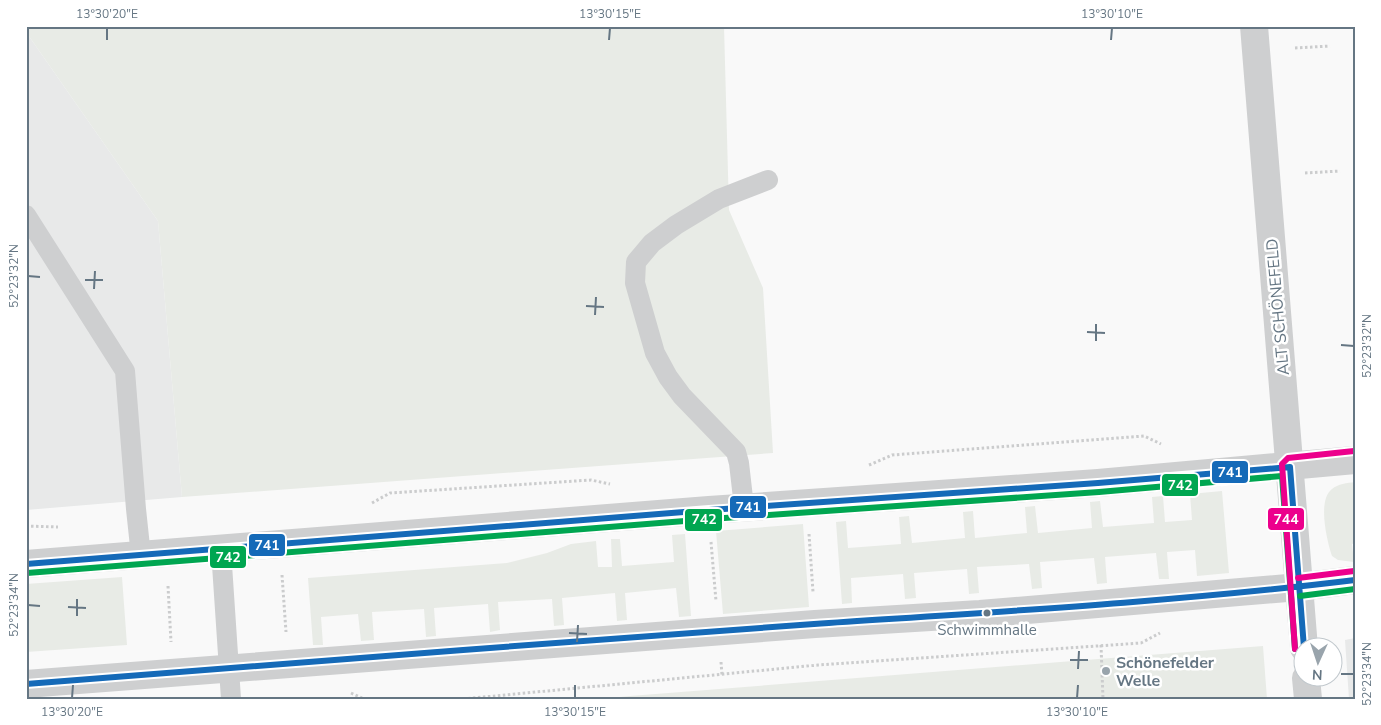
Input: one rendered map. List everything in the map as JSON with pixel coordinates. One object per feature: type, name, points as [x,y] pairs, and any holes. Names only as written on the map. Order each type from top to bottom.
[{"type":"street","name":"ALT SCHÖNEFELD","points":[[1254,26],[1303,638]]},
{"type":"street","points":[[26,564],[744,507],[1098,483],[1355,460]]},
{"type":"street","points":[[26,684],[815,624],[980,614],[1299,587],[1355,580]]},
{"type":"lane","points":[[744,507],[736,452],[672,384],[656,353],[635,283],[636,262],[652,244],[676,225],[719,199],[768,180]]},
{"type":"lane","points":[[26,215],[125,371],[136,509],[154,555]]},
{"type":"lane","points":[[221,550],[231,699]]},
{"type":"path","points":[[1295,48],[1330,46]]},
{"type":"path","points":[[1305,173],[1340,171]]},
{"type":"path","points":[[892,455],[1144,436]]},
{"type":"path","points":[[390,493],[591,480]]},
{"type":"path","points":[[807,503],[818,665]]},
{"type":"path","points":[[709,510],[722,674]]},
{"type":"path","points":[[280,545],[288,664]]},
{"type":"path","points":[[154,555],[173,672]]},
{"type":"path","points":[[463,699],[818,665],[1141,643]]},
{"type":"path","points":[[1101,645],[1103,699]]},
{"type":"shaded area","points":[[26,26],[724,26],[729,210],[763,288],[773,453],[182,497],[158,221],[26,32]]},
{"type":"shaded area","points":[[26,32],[158,221],[182,497],[26,510]]},
{"type":"shaded area","points":[[1355,482],[1355,543],[1352,544],[1354,562],[1338,560],[1332,556],[1324,521],[1324,511],[1327,494],[1334,487]]},
{"type":"shaded area","points":[[1222,491],[1229,573],[1197,576],[1195,550],[1167,552],[1169,579],[1159,579],[1156,553],[1105,557],[1107,583],[1097,584],[1094,558],[1040,562],[1042,588],[1032,589],[1029,564],[977,567],[979,593],[969,594],[967,569],[914,573],[916,598],[905,599],[903,574],[851,578],[852,603],[842,604],[836,522],[846,521],[848,548],[901,544],[899,517],[909,516],[912,543],[965,538],[963,512],[973,511],[975,538],[1027,533],[1025,507],[1035,506],[1038,533],[1092,528],[1090,502],[1100,501],[1103,527],[1154,523],[1152,497],[1163,496],[1165,522],[1192,520],[1190,494]]},
{"type":"shaded area","points":[[803,524],[809,607],[723,614],[716,531]]},
{"type":"shaded area","points":[[685,534],[691,616],[679,617],[676,588],[625,593],[627,620],[617,621],[615,593],[562,598],[564,625],[554,626],[552,599],[498,602],[500,630],[490,632],[488,604],[434,608],[436,636],[426,637],[424,609],[372,612],[374,640],[361,641],[358,614],[321,617],[323,645],[313,645],[308,578],[507,563],[547,553],[571,544],[596,541],[598,567],[612,567],[611,539],[620,539],[622,566],[674,562],[672,535]]},
{"type":"shaded area","points":[[122,577],[127,645],[26,652],[26,584]]},
{"type":"shaded area","points":[[1355,638],[1355,699],[1349,699],[1345,640]]},
{"type":"shaded area","name":"Schönefelder Welle","points":[[1263,646],[1267,699],[599,699],[630,696]]},
{"type":"transit line","name":"744","points":[[1294,638],[1282,464],[1288,458],[1354,451]]},
{"type":"transit line","name":"741","points":[[26,564],[709,510],[1098,483],[1290,467],[1303,638]]},
{"type":"transit line","name":"742","points":[[27,573],[710,519],[1099,492],[1282,476],[1294,638]]},
{"type":"transit line","name":"744","points":[[1298,578],[1354,571]]},
{"type":"transit line","name":"741","points":[[26,684],[617,638],[1084,606],[1355,580]]},
{"type":"transit line","name":"742","points":[[1300,596],[1355,589]]},
{"type":"place","name":"Schwimmhalle","points":[[987,613]]},
{"type":"place","name":"Schönefelder Welle","points":[[1106,671]]}]
